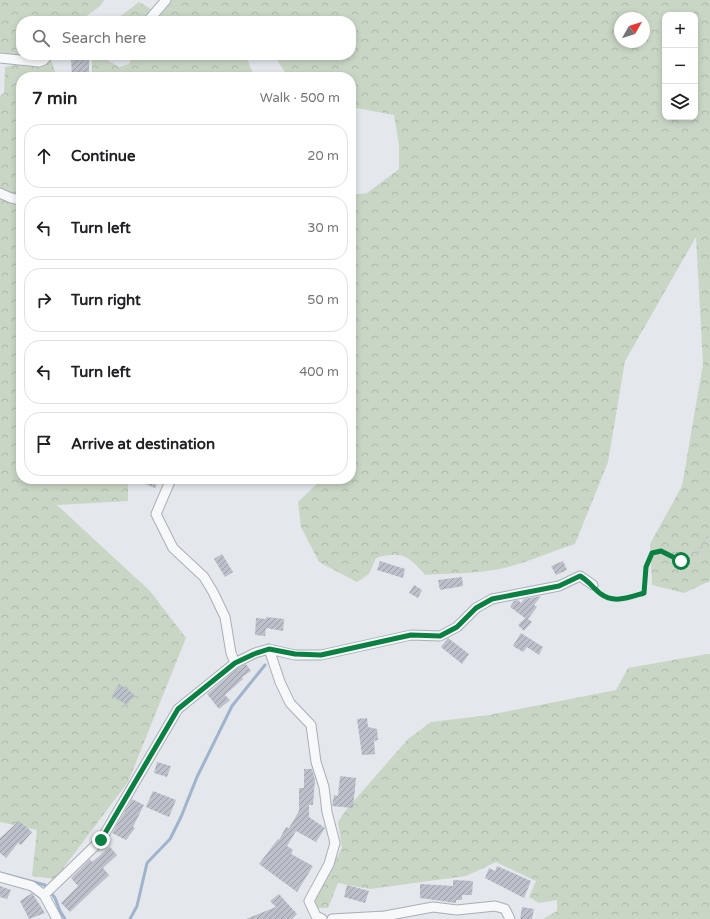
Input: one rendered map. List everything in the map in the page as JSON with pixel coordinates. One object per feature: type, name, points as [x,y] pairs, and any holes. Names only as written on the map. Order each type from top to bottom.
[{"type":"street","points":[[152,16],[166,0]]},
{"type":"street","points":[[0,58],[16,60]]},
{"type":"street","points":[[20,60],[39,62],[44,60]]},
{"type":"street","points":[[0,193],[16,199]]},
{"type":"street","points":[[169,484],[156,514],[173,548],[204,576],[213,592],[225,618],[231,653],[235,663]]},
{"type":"street","points":[[48,892],[101,840],[178,709],[235,663],[269,649],[295,654],[321,655],[411,635],[440,636],[457,627],[476,608],[492,599],[559,586],[580,576],[593,585]]},
{"type":"street","points":[[269,649],[280,682],[290,703],[311,725],[316,762],[324,787],[327,812],[335,843],[329,864],[309,901],[316,916],[322,919]]},
{"type":"street","points":[[0,876],[48,892]]},
{"type":"street","points":[[48,892],[57,919]]},
{"type":"street","points":[[332,919],[385,916],[433,907],[457,910],[495,906],[505,909],[510,919]]},
{"type":"path","points":[[593,585],[602,595],[613,600],[644,593],[646,567],[652,553],[661,551],[681,561],[698,552],[710,533]]},
{"type":"green space","points":[[0,0],[104,0],[99,7],[86,16],[16,16],[16,60],[20,60],[15,61],[0,59]]},
{"type":"green space","points":[[168,0],[710,0],[710,581],[684,593],[652,585],[650,544],[682,486],[703,364],[696,237],[625,361],[608,462],[575,544],[508,567],[472,573],[425,575],[414,563],[404,556],[385,556],[376,558],[369,574],[357,582],[319,562],[301,527],[298,502],[317,484],[356,484],[356,194],[367,193],[399,169],[399,145],[394,115],[356,108],[356,72],[285,72],[277,60],[356,60],[356,16],[121,16],[139,2],[151,9],[165,4]]},
{"type":"green space","points":[[40,60],[51,60],[55,71],[16,72],[16,484],[128,484],[128,501],[57,505],[150,591],[186,638],[128,782],[55,879],[32,876],[37,830],[0,822],[0,96],[4,93],[5,67]]},
{"type":"green space","points":[[92,60],[108,60],[119,67],[129,64],[131,60],[248,60],[252,72],[92,72]]},
{"type":"green space","points":[[710,654],[710,919],[543,919],[557,911],[557,900],[539,903],[529,897],[536,881],[496,862],[466,876],[370,889],[338,883],[328,908],[318,908],[314,900],[342,848],[338,822],[346,810],[408,739],[431,722],[489,715],[616,690],[628,668]]},
{"type":"building","points":[[71,60],[89,60],[89,72],[72,72]]},
{"type":"building","points":[[145,484],[156,484],[155,488]]},
{"type":"building","points":[[222,554],[233,572],[225,577],[214,559]]},
{"type":"building","points":[[380,561],[405,569],[403,578],[377,570]]},
{"type":"building","points":[[563,561],[567,570],[556,575],[551,566]]},
{"type":"building","points":[[462,577],[463,586],[440,590],[438,580]]},
{"type":"building","points":[[414,585],[422,590],[418,598],[409,593]]},
{"type":"building","points":[[541,596],[534,605],[537,607],[528,619],[532,622],[524,631],[518,625],[525,618],[510,607],[514,601],[518,600],[521,603],[524,599]]},
{"type":"building","points":[[266,617],[284,619],[283,631],[266,628],[265,636],[255,635],[256,618],[266,619]]},
{"type":"building","points":[[521,633],[543,647],[539,655],[527,647],[523,652],[513,646]]},
{"type":"building","points":[[448,638],[469,654],[462,664],[441,647]]},
{"type":"building","points":[[246,664],[251,671],[242,677],[243,679],[225,695],[230,700],[219,709],[207,694],[238,668]]},
{"type":"building","points":[[119,684],[134,694],[127,705],[112,696]]},
{"type":"building","points":[[367,718],[368,727],[377,729],[378,740],[374,741],[375,754],[362,755],[357,719]]},
{"type":"building","points":[[157,762],[171,766],[167,777],[154,773]]},
{"type":"building","points":[[304,769],[312,769],[315,780],[313,805],[309,805],[309,817],[325,828],[316,842],[296,831],[287,846],[293,850],[291,854],[313,866],[297,892],[259,864],[278,839],[279,840],[286,827],[289,828],[299,811],[299,788],[304,788]]},
{"type":"building","points":[[340,776],[356,778],[353,808],[332,806],[334,795],[338,796]]},
{"type":"building","points":[[153,791],[176,800],[169,817],[146,807]]},
{"type":"building","points":[[132,799],[144,805],[133,827],[135,828],[126,840],[112,833]]},
{"type":"building","points":[[19,821],[32,832],[21,845],[18,843],[6,858],[0,853],[0,838]]},
{"type":"building","points":[[110,847],[117,855],[103,868],[109,875],[70,912],[61,903],[78,886],[71,878],[90,859],[92,862]]},
{"type":"building","points":[[497,866],[531,881],[524,898],[485,878],[489,868],[495,871]]},
{"type":"building","points":[[453,880],[473,881],[472,895],[462,895],[462,900],[456,900],[456,903],[420,898],[420,884],[453,886]]},
{"type":"building","points":[[347,885],[369,891],[365,903],[344,897]]},
{"type":"building","points":[[0,886],[11,890],[7,899],[0,897]]},
{"type":"building","points":[[32,893],[45,913],[29,919],[20,901]]},
{"type":"building","points":[[279,894],[297,914],[292,919],[246,919],[276,907],[270,901]]},
{"type":"building","points":[[522,907],[534,909],[532,919],[520,919]]},
{"type":"waterway","points":[[130,919],[137,906],[147,863],[170,839],[181,817],[197,777],[232,706],[265,665]]},
{"type":"waterway","points":[[0,873],[45,885],[55,898],[65,919]]},
{"type":"route","points":[[101,840],[178,709],[235,663],[269,649],[295,654],[321,655],[411,635],[440,636],[457,627],[476,608],[492,599],[559,586],[580,576],[593,585],[602,595],[613,600],[629,598],[644,593],[646,567],[652,553],[661,551],[681,561]]}]
